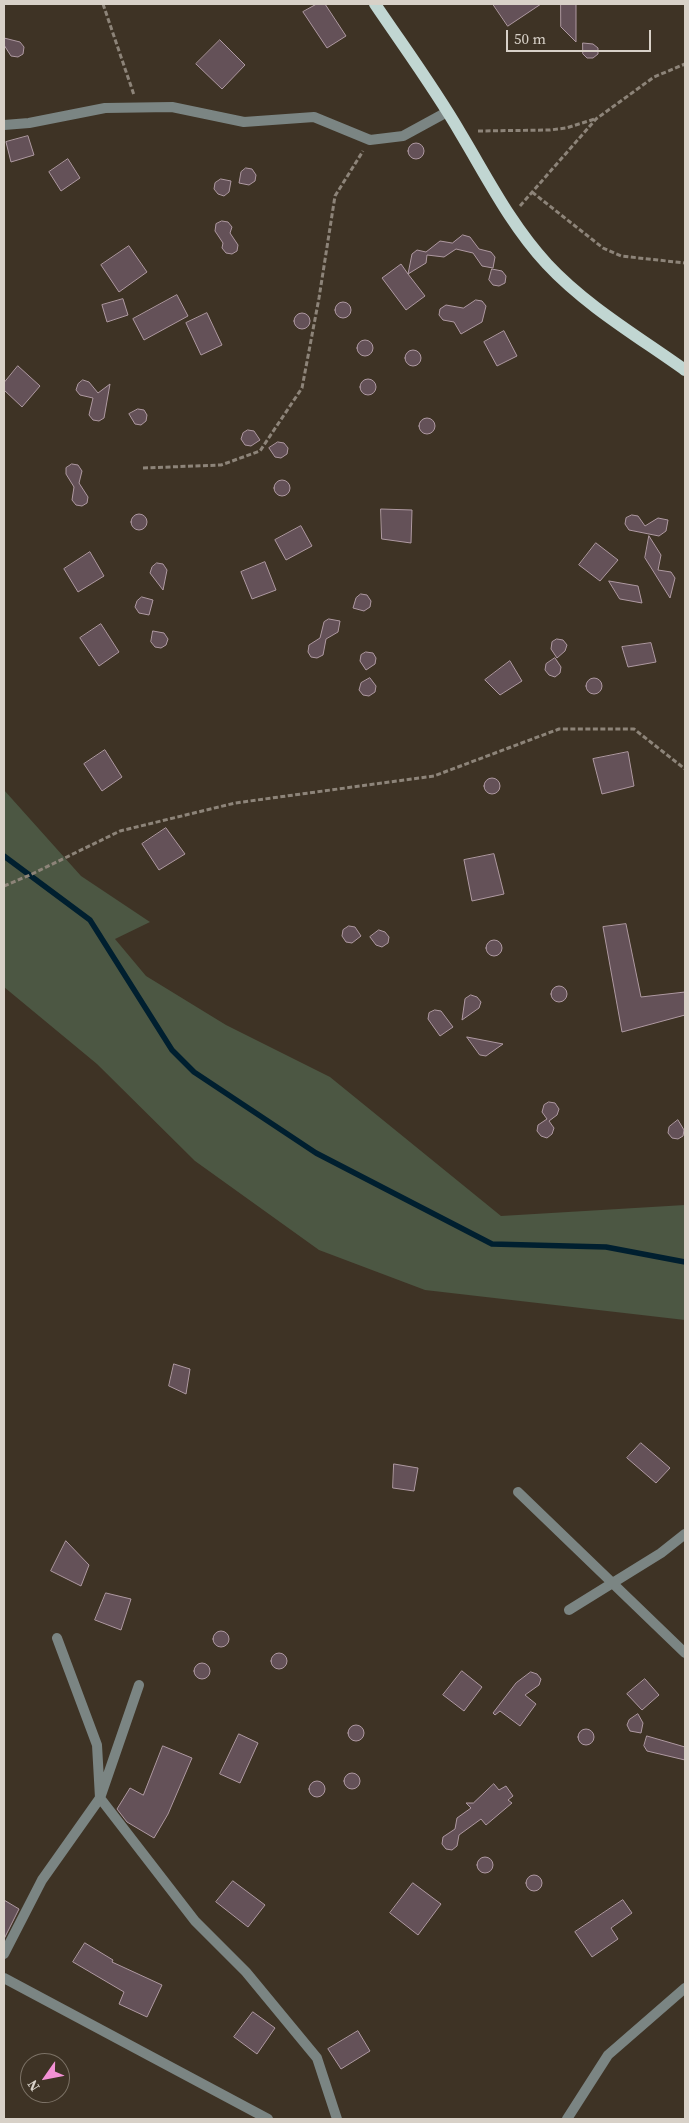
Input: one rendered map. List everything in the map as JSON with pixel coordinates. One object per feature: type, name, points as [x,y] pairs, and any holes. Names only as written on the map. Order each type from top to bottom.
[{"type":"main road","points":[[376,4],[461,133],[510,218],[548,264],[583,297],[685,370]]},
{"type":"street","points":[[4,125],[29,123],[105,108],[172,106],[244,122],[314,117],[370,140],[403,136],[447,112]]},
{"type":"street","points":[[518,1492],[614,1582],[685,1653]]},
{"type":"street","points":[[568,1610],[661,1553],[685,1534]]},
{"type":"street","points":[[58,1638],[98,1745],[100,1798],[195,1921],[246,1972],[317,2058],[337,2119]]},
{"type":"street","points":[[4,1954],[42,1880],[100,1798],[139,1685]]},
{"type":"street","points":[[4,1978],[268,2119]]},
{"type":"street","points":[[567,2119],[608,2055],[685,1988]]},
{"type":"path","points":[[104,4],[138,107]]},
{"type":"path","points":[[510,218],[596,119],[654,77],[685,64]]},
{"type":"path","points":[[461,133],[492,130],[550,130],[566,128],[596,119]]},
{"type":"path","points":[[143,468],[221,464],[260,451],[302,388],[319,298],[335,196],[370,140]]},
{"type":"path","points":[[532,192],[603,248],[621,256],[685,263]]},
{"type":"path","points":[[4,886],[120,831],[235,803],[434,776],[559,729],[634,729],[685,769]]},
{"type":"green space","points":[[4,790],[81,876],[150,922],[115,939],[146,976],[226,1025],[330,1077],[501,1216],[685,1205],[685,1320],[425,1290],[319,1250],[195,1161],[97,1064],[4,987]]},
{"type":"building","points":[[317,4],[325,4],[346,36],[327,48],[303,12]]},
{"type":"building","points":[[493,4],[541,4],[508,26]]},
{"type":"building","points":[[561,4],[576,4],[576,42],[561,27]]},
{"type":"building","points":[[4,38],[20,42],[24,47],[23,54],[18,57],[11,56],[4,45]]},
{"type":"building","points":[[220,40],[245,65],[222,89],[196,64]]},
{"type":"building","points":[[583,43],[593,44],[598,48],[598,54],[593,58],[587,58],[583,54]]},
{"type":"building","points":[[28,136],[34,155],[11,162],[6,142]]},
{"type":"building","points":[[416,143],[422,145],[424,151],[422,157],[416,159],[410,157],[408,151],[410,145]]},
{"type":"building","points":[[68,159],[80,178],[61,191],[49,172]]},
{"type":"building","points":[[246,168],[252,169],[256,175],[255,181],[249,185],[239,183],[241,172]]},
{"type":"building","points":[[221,179],[231,181],[229,192],[224,196],[218,194],[214,189],[215,183]]},
{"type":"building","points":[[222,221],[228,222],[232,227],[230,233],[238,245],[237,251],[232,254],[226,253],[222,248],[223,243],[215,231],[216,224]]},
{"type":"building","points":[[463,235],[470,237],[479,249],[491,252],[495,257],[493,268],[482,266],[473,253],[456,249],[444,257],[427,255],[426,263],[408,274],[412,254],[417,250],[426,252],[440,241],[452,243]]},
{"type":"building","points":[[129,246],[147,272],[119,292],[101,265]]},
{"type":"building","points":[[401,264],[425,296],[406,310],[382,278]]},
{"type":"building","points":[[492,269],[502,271],[506,276],[505,283],[499,286],[493,285],[489,280]]},
{"type":"building","points":[[177,295],[188,316],[144,340],[133,319]]},
{"type":"building","points":[[123,299],[128,315],[107,322],[102,305]]},
{"type":"building","points":[[476,300],[482,301],[486,306],[482,322],[461,334],[454,322],[443,320],[439,315],[440,309],[446,305],[463,308]]},
{"type":"building","points":[[343,302],[349,304],[351,310],[349,316],[343,318],[337,316],[335,310],[337,304]]},
{"type":"building","points":[[207,313],[222,345],[201,355],[186,323]]},
{"type":"building","points":[[302,313],[308,315],[310,321],[308,327],[302,329],[296,327],[294,321],[296,315]]},
{"type":"building","points":[[504,331],[517,356],[497,366],[484,342]]},
{"type":"building","points":[[365,340],[371,342],[373,348],[371,354],[365,356],[359,354],[357,348],[359,342]]},
{"type":"building","points":[[413,350],[419,352],[421,358],[419,364],[413,366],[407,364],[405,358],[407,352]]},
{"type":"building","points":[[18,366],[40,386],[22,407],[4,390],[4,383]]},
{"type":"building","points":[[368,379],[374,381],[376,387],[374,393],[368,395],[362,393],[360,387],[362,381]]},
{"type":"building","points":[[83,380],[89,382],[98,393],[110,384],[104,418],[99,421],[93,420],[89,415],[93,398],[80,395],[76,390],[78,384]]},
{"type":"building","points":[[138,409],[144,410],[147,415],[146,421],[141,425],[135,424],[129,414]]},
{"type":"building","points":[[427,418],[433,420],[435,426],[433,432],[427,434],[421,432],[419,426],[421,420]]},
{"type":"building","points":[[248,430],[254,431],[260,440],[251,446],[245,445],[241,439],[243,433]]},
{"type":"building","points":[[278,442],[284,443],[288,448],[287,454],[281,458],[275,457],[269,448]]},
{"type":"building","points":[[72,464],[78,465],[82,471],[79,483],[88,497],[87,503],[82,506],[76,505],[72,500],[74,487],[66,474],[66,468]]},
{"type":"building","points":[[282,480],[288,482],[290,488],[288,494],[282,496],[276,494],[274,488],[276,482]]},
{"type":"building","points":[[381,509],[412,510],[411,543],[382,539]]},
{"type":"building","points":[[139,514],[145,516],[147,522],[145,528],[139,530],[133,528],[131,522],[133,516]]},
{"type":"building","points":[[632,515],[638,516],[645,526],[658,518],[668,520],[666,531],[659,536],[629,530],[625,524],[626,518]]},
{"type":"building","points":[[301,526],[312,546],[286,560],[275,540]]},
{"type":"building","points":[[649,536],[661,555],[658,570],[671,572],[675,578],[670,598],[645,558]]},
{"type":"building","points":[[596,543],[618,560],[600,581],[579,565]]},
{"type":"building","points":[[90,552],[104,576],[78,592],[64,569]]},
{"type":"building","points":[[265,562],[276,590],[252,599],[241,572]]},
{"type":"building","points":[[157,563],[163,564],[167,570],[163,590],[150,573],[152,567]]},
{"type":"building","points":[[609,581],[638,586],[642,603],[620,599]]},
{"type":"building","points":[[361,594],[367,595],[371,601],[370,607],[364,611],[353,608],[356,598]]},
{"type":"building","points":[[142,597],[153,600],[149,615],[139,613],[135,607],[137,601]]},
{"type":"building","points":[[329,619],[340,621],[338,632],[326,639],[323,655],[317,658],[311,657],[308,652],[309,645],[320,638],[324,622]]},
{"type":"building","points":[[101,624],[119,652],[99,666],[80,638]]},
{"type":"building","points":[[153,631],[164,633],[168,639],[166,645],[161,648],[155,647],[151,642]]},
{"type":"building","points":[[557,639],[563,640],[567,645],[565,651],[557,658],[551,649],[552,642]]},
{"type":"building","points":[[651,643],[656,662],[628,667],[622,647]]},
{"type":"building","points":[[366,652],[373,653],[376,658],[375,664],[366,670],[360,661],[361,655]]},
{"type":"building","points":[[555,658],[561,667],[560,673],[555,677],[549,675],[545,670],[546,664]]},
{"type":"building","points":[[510,661],[522,681],[500,695],[485,680]]},
{"type":"building","points":[[370,678],[376,686],[375,692],[369,696],[363,695],[359,690],[361,683]]},
{"type":"building","points":[[594,678],[600,680],[602,686],[600,692],[594,694],[588,692],[586,686],[588,680]]},
{"type":"building","points":[[105,750],[122,777],[102,791],[84,764]]},
{"type":"building","points":[[628,752],[634,786],[602,794],[593,759]]},
{"type":"building","points":[[492,778],[498,780],[500,786],[498,792],[492,794],[486,792],[484,786],[486,780]]},
{"type":"building","points":[[166,828],[185,854],[159,870],[142,844]]},
{"type":"building","points":[[494,854],[504,894],[472,901],[464,860]]},
{"type":"building","points":[[626,924],[641,997],[685,992],[685,1015],[622,1032],[603,927]]},
{"type":"building","points":[[349,926],[355,927],[361,936],[352,943],[346,942],[342,936],[343,930]]},
{"type":"building","points":[[379,930],[385,932],[389,937],[388,943],[382,947],[376,945],[370,937]]},
{"type":"building","points":[[494,940],[500,942],[502,948],[500,954],[494,956],[488,954],[486,948],[488,942]]},
{"type":"building","points":[[559,986],[565,988],[567,994],[565,1000],[559,1002],[553,1000],[551,994],[553,988]]},
{"type":"building","points":[[471,995],[477,997],[481,1002],[479,1008],[462,1020],[465,999]]},
{"type":"building","points":[[435,1010],[441,1011],[453,1027],[440,1036],[428,1019],[429,1013]]},
{"type":"building","points":[[467,1037],[503,1044],[486,1056],[480,1055]]},
{"type":"building","points":[[549,1102],[555,1103],[559,1109],[557,1115],[549,1121],[554,1128],[552,1134],[547,1138],[541,1136],[537,1131],[538,1125],[547,1119],[542,1112],[544,1105]]},
{"type":"building","points":[[678,1120],[684,1130],[683,1136],[678,1139],[672,1138],[668,1133],[669,1127]]},
{"type":"building","points":[[174,1364],[190,1369],[186,1394],[169,1386]]},
{"type":"building","points":[[641,1443],[670,1468],[656,1483],[627,1458]]},
{"type":"building","points":[[394,1464],[418,1468],[414,1491],[393,1488]]},
{"type":"building","points":[[66,1541],[89,1565],[81,1586],[51,1571]]},
{"type":"building","points":[[106,1593],[131,1599],[121,1630],[95,1620]]},
{"type":"building","points":[[221,1631],[227,1633],[229,1639],[227,1645],[221,1647],[215,1645],[213,1639],[215,1633]]},
{"type":"building","points":[[279,1653],[285,1655],[287,1661],[285,1667],[279,1669],[273,1667],[271,1661],[273,1655]]},
{"type":"building","points":[[202,1663],[208,1665],[210,1671],[208,1677],[202,1679],[196,1677],[194,1671],[196,1665]]},
{"type":"building","points":[[462,1671],[482,1687],[464,1711],[443,1695]]},
{"type":"building","points":[[531,1672],[537,1674],[541,1679],[539,1685],[525,1695],[536,1704],[520,1726],[500,1711],[495,1715],[493,1713],[516,1683]]},
{"type":"building","points":[[645,1679],[659,1695],[642,1710],[627,1694]]},
{"type":"building","points":[[638,1714],[643,1723],[641,1733],[630,1731],[627,1725],[629,1720]]},
{"type":"building","points":[[356,1725],[362,1727],[364,1733],[362,1739],[356,1741],[350,1739],[348,1733],[350,1727]]},
{"type":"building","points":[[586,1729],[594,1737],[586,1745],[578,1737]]},
{"type":"building","points":[[239,1734],[258,1743],[240,1783],[220,1774]]},
{"type":"building","points":[[647,1736],[685,1747],[685,1760],[647,1751],[644,1746]]},
{"type":"building","points":[[163,1746],[192,1758],[168,1814],[154,1838],[127,1822],[117,1809],[130,1788],[143,1795]]},
{"type":"building","points":[[352,1773],[358,1775],[360,1781],[358,1787],[352,1789],[346,1787],[344,1781],[346,1775]]},
{"type":"building","points":[[317,1781],[323,1783],[325,1789],[323,1795],[317,1797],[311,1795],[309,1789],[311,1783]]},
{"type":"building","points":[[494,1784],[499,1790],[506,1786],[513,1796],[508,1800],[512,1803],[486,1825],[481,1819],[459,1835],[457,1846],[452,1850],[446,1849],[442,1844],[443,1837],[455,1829],[457,1818],[471,1808],[466,1803],[473,1803]]},
{"type":"building","points":[[485,1857],[491,1859],[493,1865],[491,1871],[485,1873],[479,1871],[477,1865],[479,1859]]},
{"type":"building","points":[[534,1875],[540,1877],[542,1883],[540,1889],[534,1891],[528,1889],[526,1883],[528,1877]]},
{"type":"building","points":[[233,1881],[265,1905],[248,1927],[216,1902]]},
{"type":"building","points":[[413,1883],[441,1904],[418,1935],[390,1913]]},
{"type":"building","points":[[4,1900],[19,1909],[4,1939]]},
{"type":"building","points":[[623,1900],[632,1913],[611,1928],[618,1939],[592,1957],[575,1932]]},
{"type":"building","points":[[85,1943],[113,1960],[112,1962],[162,1985],[147,2017],[119,2004],[124,1992],[73,1962]]},
{"type":"building","points":[[253,2012],[275,2028],[257,2054],[234,2037]]},
{"type":"building","points":[[358,2031],[370,2051],[341,2069],[328,2049]]},
{"type":"waterway","points":[[4,856],[90,920],[172,1050],[194,1072],[316,1153],[492,1244],[606,1247],[685,1262]]}]
